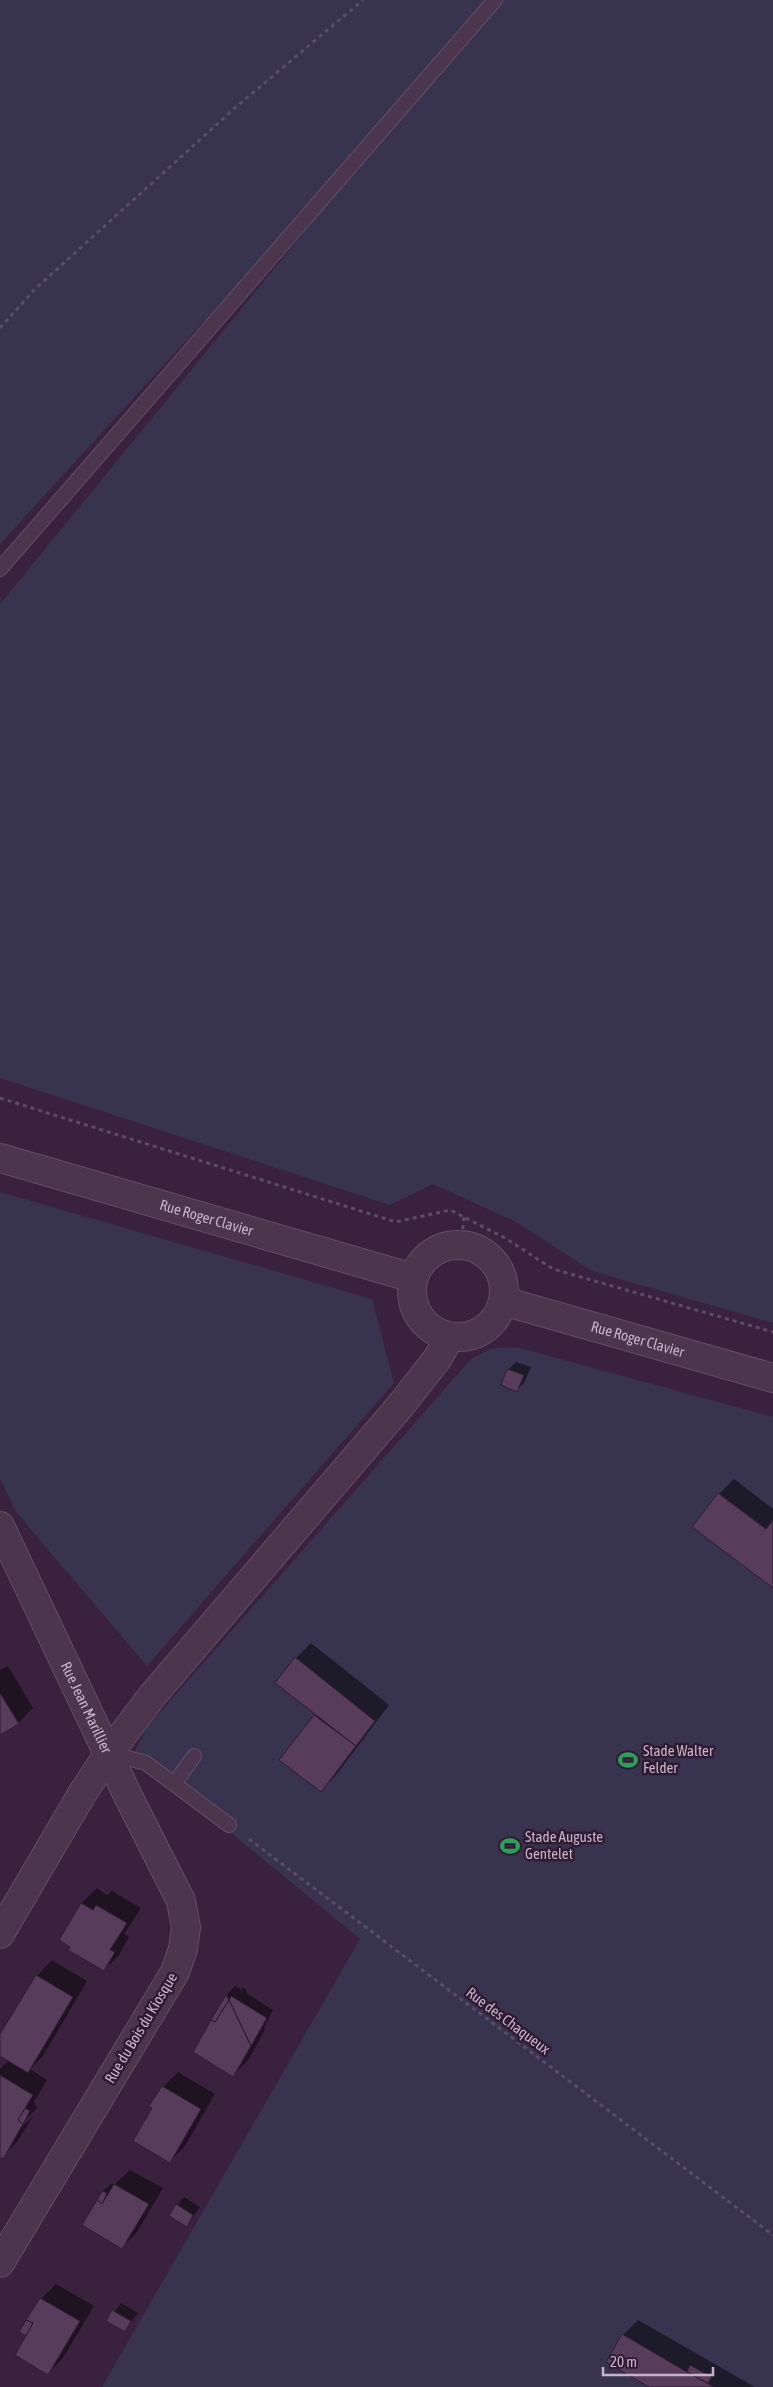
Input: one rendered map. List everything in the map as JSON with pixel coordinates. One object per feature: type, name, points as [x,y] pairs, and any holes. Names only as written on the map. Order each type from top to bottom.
[{"type":"street","name":"Rue Roger Clavier","points":[[0,1158],[413,1278]]},
{"type":"street","points":[[455,1244],[462,1245],[471,1246],[486,1253],[497,1265],[504,1280],[503,1301],[495,1319],[479,1332],[464,1337],[450,1337],[434,1331],[415,1309],[412,1294],[413,1278],[425,1258],[438,1248],[455,1244]]},
{"type":"street","name":"Rue Roger Clavier","points":[[503,1301],[773,1378]]},
{"type":"street","points":[[108,1753],[152,1696],[401,1405],[437,1359],[450,1337]]},
{"type":"street","name":"Rue Jean Marillier","points":[[0,1526],[108,1753],[0,1934]]},
{"type":"street","name":"Rue du Bois du Kiosque","points":[[0,2263],[175,1972],[183,1949],[186,1927],[182,1901],[108,1753]]},
{"type":"lane","points":[[0,568],[495,0]]},
{"type":"lane","points":[[108,1753],[146,1763],[229,1825]]},
{"type":"lane","points":[[174,1784],[194,1756]]},
{"type":"path","points":[[0,328],[35,289],[236,107],[363,0]]},
{"type":"path","points":[[0,1098],[396,1222],[450,1210],[505,1238],[553,1269],[773,1332]]},
{"type":"path","points":[[462,1245],[464,1217]]},
{"type":"path","name":"Rue des Chaqueux","points":[[229,1825],[773,2235]]},
{"type":"shaded area","points":[[0,0],[773,0],[773,1323],[592,1271],[516,1222],[433,1184],[390,1205],[0,1078],[0,604],[457,45],[0,544]]},
{"type":"shaded area","points":[[0,1192],[372,1299],[394,1383],[147,1666],[16,1512],[0,1479]]},
{"type":"shaded area","name":"Stade Auguste Gentelet","points":[[504,1347],[520,1348],[773,1417],[773,2387],[102,2387],[360,1939],[134,1753],[147,1727],[471,1359],[491,1349]]},
{"type":"building","points":[[507,1369],[524,1375],[517,1392],[501,1385]]},
{"type":"building","points":[[718,1493],[766,1529],[773,1520],[773,1588],[692,1527]]},
{"type":"building","points":[[295,1657],[375,1721],[356,1746],[275,1683]]},
{"type":"building","points":[[0,1693],[19,1724],[0,1735]]},
{"type":"building","points":[[314,1715],[356,1746],[321,1792],[279,1760]]},
{"type":"building","points":[[81,1903],[93,1910],[96,1905],[127,1923],[110,1950],[115,1952],[104,1971],[68,1950],[70,1947],[59,1940]]},
{"type":"building","points":[[36,1975],[73,1997],[28,2073],[0,2056],[0,2034]]},
{"type":"building","points":[[226,1995],[229,2000],[215,2022],[211,2020]]},
{"type":"building","points":[[231,1996],[267,2018],[251,2046],[229,2000]]},
{"type":"building","points":[[229,2000],[251,2046],[233,2077],[193,2052],[211,2020],[215,2022]]},
{"type":"building","points":[[0,2075],[33,2095],[18,2120],[23,2124],[3,2159],[0,2157]]},
{"type":"building","points":[[162,2086],[201,2109],[170,2163],[133,2141],[152,2108],[149,2106]]},
{"type":"building","points":[[25,2108],[30,2111],[23,2124],[18,2120]]},
{"type":"building","points":[[114,2184],[149,2204],[122,2249],[82,2225],[97,2200],[102,2204]]},
{"type":"building","points":[[102,2191],[107,2193],[102,2204],[97,2200]]},
{"type":"building","points":[[176,2204],[193,2215],[187,2227],[169,2216]]},
{"type":"building","points":[[40,2298],[80,2321],[48,2375],[15,2355],[33,2323],[26,2320]]},
{"type":"building","points":[[112,2310],[131,2321],[125,2332],[106,2321]]},
{"type":"building","points":[[26,2320],[33,2323],[26,2336],[19,2332]]},
{"type":"building","points":[[622,2334],[714,2387],[649,2387],[606,2362]]},
{"type":"building","points":[[690,2365],[712,2377],[708,2383],[687,2372]]},
{"type":"place","name":"Stade Walter Felder","points":[[628,1760]]},
{"type":"place","name":"Stade Auguste Gentelet","points":[[510,1846]]}]
